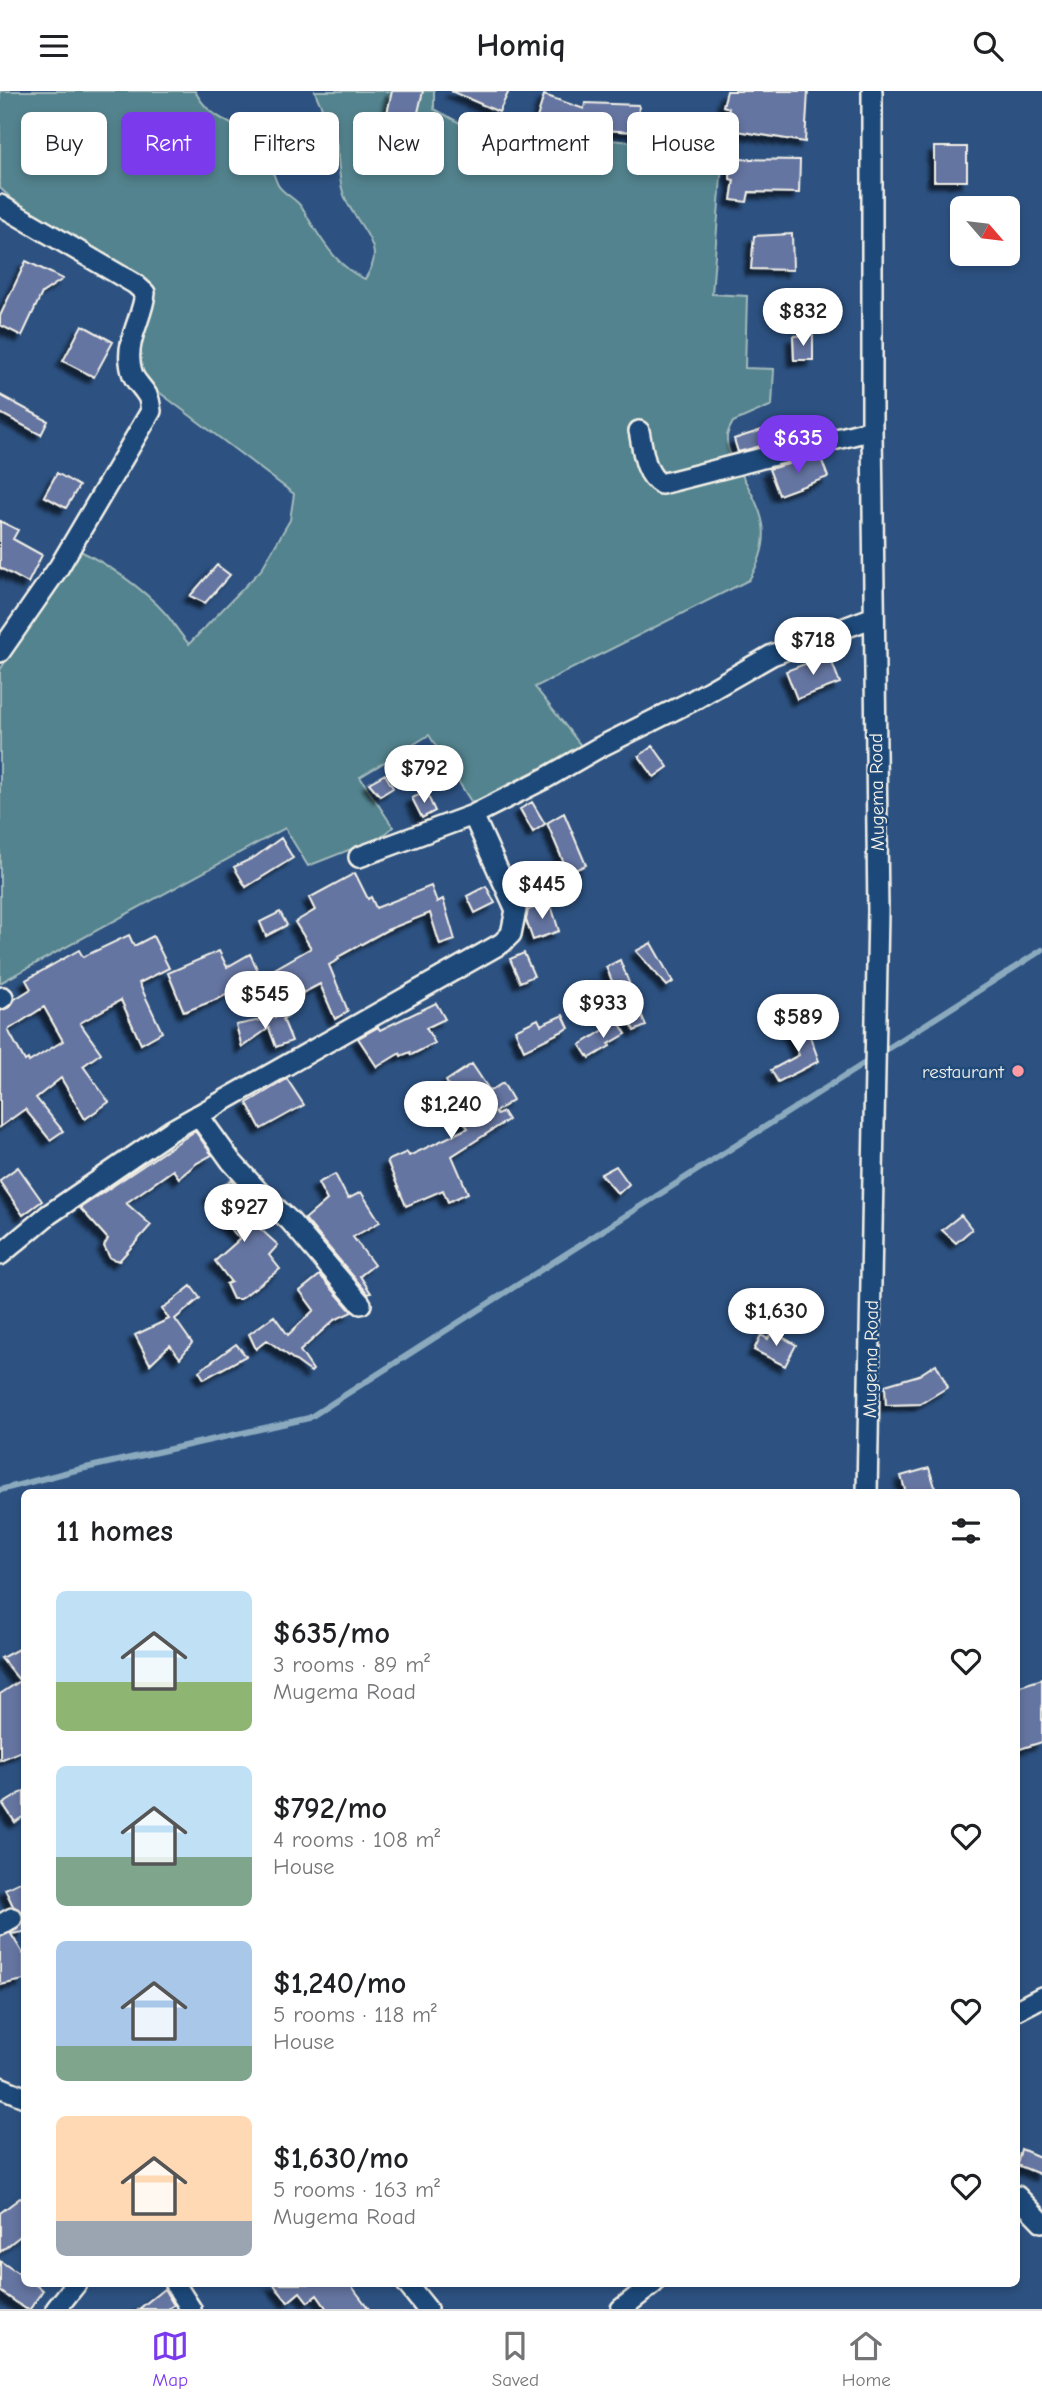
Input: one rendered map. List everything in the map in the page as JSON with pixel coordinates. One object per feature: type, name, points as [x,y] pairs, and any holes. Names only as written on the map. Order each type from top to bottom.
[{"type":"street","name":"Mugema Road","points":[[867,1489],[878,911],[872,430],[872,91]]},
{"type":"street","points":[[0,205],[135,284],[145,293],[144,304],[133,332],[129,361],[136,384],[148,396],[152,411],[59,567],[0,652]]},
{"type":"street","points":[[639,431],[647,468],[654,480],[661,484],[872,430]]},
{"type":"street","points":[[359,857],[473,814],[690,702],[772,655],[874,617]]},
{"type":"street","points":[[0,1255],[48,1215],[172,1130],[502,943],[511,934],[516,910],[473,814]]},
{"type":"street","points":[[198,1115],[231,1161],[320,1254],[361,1304]]},
{"type":"street","points":[[1020,2008],[1042,1997]]},
{"type":"street","points":[[0,2087],[21,2096]]},
{"type":"street","points":[[1020,2199],[1042,2222]]},
{"type":"street","points":[[56,2309],[74,2287]]},
{"type":"street","points":[[177,2287],[191,2309]]},
{"type":"street","points":[[409,2287],[427,2309]]},
{"type":"street","points":[[621,2309],[649,2287]]},
{"type":"green space","points":[[0,91],[195,91],[212,112],[121,112],[121,175],[215,175],[215,115],[229,123],[229,175],[274,175],[280,188],[300,205],[335,257],[365,279],[373,261],[373,247],[343,193],[339,166],[339,112],[325,112],[315,91],[434,91],[434,109],[440,112],[353,112],[353,175],[444,175],[444,114],[458,122],[458,175],[613,175],[613,140],[627,142],[627,175],[721,175],[712,294],[747,296],[745,368],[774,369],[772,405],[733,422],[727,435],[730,453],[763,523],[764,535],[758,564],[749,580],[535,687],[582,747],[472,803],[429,735],[360,777],[393,827],[382,837],[308,866],[285,828],[0,983],[0,670],[76,549],[111,569],[146,595],[165,613],[189,644],[261,570],[290,520],[294,494],[119,362],[144,300],[48,232],[0,188]]},
{"type":"building","points":[[392,91],[423,91],[418,112],[387,112]]},
{"type":"building","points":[[451,91],[509,91],[499,112]]},
{"type":"building","points":[[727,91],[808,91],[805,142],[739,131],[739,112],[728,112],[729,108],[723,106]]},
{"type":"building","points":[[544,95],[584,109],[585,103],[639,105],[638,112],[627,112],[627,131],[613,131],[613,112],[539,112]]},
{"type":"building","points":[[934,147],[967,147],[967,181],[934,181]]},
{"type":"building","points":[[739,159],[800,160],[799,193],[749,192],[747,202],[731,200],[734,180],[730,179],[730,175],[739,175]]},
{"type":"building","points":[[792,234],[793,270],[751,269],[754,236]]},
{"type":"building","points":[[26,261],[63,279],[42,293],[22,336],[0,325],[0,316]]},
{"type":"building","points":[[82,325],[113,342],[94,377],[63,361]]},
{"type":"building","points":[[813,335],[813,360],[794,360],[793,336]]},
{"type":"building","points":[[0,395],[48,421],[41,435],[0,413]]},
{"type":"building","points":[[790,421],[795,437],[738,452],[734,439]]},
{"type":"building","points":[[820,456],[828,477],[779,495],[769,469]]},
{"type":"building","points":[[57,473],[79,486],[66,508],[44,496]]},
{"type":"building","points":[[0,521],[18,530],[13,539],[42,555],[28,583],[0,568]]},
{"type":"building","points":[[217,565],[230,575],[205,603],[190,596]]},
{"type":"building","points":[[829,655],[840,683],[797,699],[786,671]]},
{"type":"building","points":[[653,746],[668,767],[654,777],[639,756]]},
{"type":"building","points":[[385,774],[393,788],[380,796],[369,783]]},
{"type":"building","points":[[426,792],[435,811],[422,818],[412,798]]},
{"type":"building","points":[[532,802],[545,824],[533,832],[520,809]]},
{"type":"building","points":[[564,813],[586,865],[568,873],[547,823]]},
{"type":"building","points":[[281,838],[293,858],[246,887],[234,867],[255,857]]},
{"type":"building","points":[[355,873],[368,899],[371,897],[376,908],[431,886],[437,902],[443,899],[455,940],[440,945],[430,913],[387,930],[338,957],[339,959],[329,965],[348,1011],[335,1019],[320,984],[303,993],[299,985],[264,1006],[252,982],[311,948],[295,922],[315,910],[309,898]]},
{"type":"building","points":[[486,886],[495,903],[475,913],[467,896]]},
{"type":"building","points":[[550,902],[559,931],[533,940],[526,920],[528,910]]},
{"type":"building","points":[[280,912],[287,925],[266,936],[260,922]]},
{"type":"building","points":[[129,935],[134,946],[153,936],[169,968],[139,983],[162,1032],[141,1044],[121,1000],[80,1023],[101,1053],[83,1066],[109,1102],[85,1119],[61,1078],[36,1098],[63,1131],[50,1140],[25,1109],[0,1127],[0,1011],[10,1007],[15,999],[31,989],[26,980],[79,950],[83,957]],"holes":[[[44,1007],[63,1041],[29,1062],[28,1059],[25,1061],[8,1030]]]},
{"type":"building","points":[[651,943],[673,982],[667,986],[636,951]]},
{"type":"building","points":[[219,951],[227,967],[250,954],[260,975],[220,998],[184,1012],[168,973]]},
{"type":"building","points":[[524,953],[534,976],[520,982],[510,959]]},
{"type":"building","points":[[620,960],[646,1026],[634,1031],[606,967]]},
{"type":"building","points":[[436,1003],[445,1019],[426,1028],[435,1043],[411,1055],[410,1052],[401,1056],[400,1053],[377,1067],[358,1038]]},
{"type":"building","points":[[290,1014],[283,1019],[292,1041],[276,1047],[269,1028],[242,1047],[236,1025]]},
{"type":"building","points":[[563,1015],[569,1028],[524,1050],[515,1030],[538,1019],[541,1025]]},
{"type":"building","points":[[618,1021],[626,1034],[590,1058],[587,1056],[580,1045]]},
{"type":"building","points":[[805,1023],[819,1061],[778,1082],[771,1070],[799,1055],[789,1030]]},
{"type":"building","points":[[472,1064],[490,1091],[503,1083],[513,1100],[495,1112],[497,1115],[503,1112],[508,1120],[452,1156],[468,1193],[448,1202],[443,1190],[406,1206],[387,1161],[407,1152],[409,1156],[468,1128],[459,1115],[463,1113],[446,1081]]},
{"type":"building","points":[[287,1079],[304,1105],[261,1129],[247,1103]]},
{"type":"building","points":[[195,1131],[212,1155],[179,1178],[173,1170],[126,1203],[151,1225],[119,1261],[110,1258],[104,1246],[108,1239],[80,1208]]},
{"type":"building","points":[[616,1166],[629,1184],[618,1194],[601,1174]]},
{"type":"building","points":[[18,1167],[42,1201],[23,1215],[0,1182]]},
{"type":"building","points":[[335,1174],[348,1199],[361,1192],[380,1222],[353,1237],[374,1265],[360,1276],[371,1293],[368,1294],[305,1219],[327,1200],[318,1183]]},
{"type":"building","points":[[231,1180],[255,1205],[245,1215],[278,1245],[269,1255],[280,1269],[240,1299],[233,1299],[226,1284],[231,1282],[215,1261],[240,1239],[220,1217],[225,1214],[210,1196]]},
{"type":"building","points":[[961,1215],[972,1229],[956,1243],[942,1230]]},
{"type":"building","points":[[320,1275],[352,1312],[334,1320],[300,1351],[313,1370],[311,1372],[267,1340],[256,1349],[249,1334],[274,1316],[288,1335],[314,1310],[300,1291]]},
{"type":"building","points":[[191,1286],[200,1298],[175,1319],[192,1343],[180,1358],[170,1345],[150,1364],[135,1335],[169,1319],[162,1309]]},
{"type":"building","points":[[772,1331],[796,1345],[785,1366],[754,1350],[761,1335],[768,1339]]},
{"type":"building","points":[[236,1344],[246,1356],[204,1379],[199,1371]]},
{"type":"building","points":[[936,1364],[948,1387],[920,1404],[886,1405],[885,1385],[919,1375]]},
{"type":"building","points":[[929,1468],[936,1489],[905,1489],[901,1476]]},
{"type":"building","points":[[21,1648],[21,1751],[0,1760],[0,1694],[20,1681],[1,1658]]},
{"type":"building","points":[[1042,1679],[1042,1742],[1020,1749],[1020,1686]]},
{"type":"building","points":[[21,1793],[21,1818],[15,1822],[3,1804]]},
{"type":"building","points":[[21,1881],[21,1910],[13,1906],[5,1889]]},
{"type":"building","points":[[21,1924],[21,1932],[11,1934],[21,1950],[21,1981],[0,1985],[0,1937],[18,1929]]},
{"type":"building","points":[[1021,2149],[1042,2158],[1042,2175],[1020,2166]]},
{"type":"building","points":[[21,2197],[21,2235],[0,2252],[0,2213]]},
{"type":"building","points":[[0,2261],[21,2275],[21,2287],[38,2287],[43,2290],[30,2309],[0,2291]]},
{"type":"building","points":[[276,2287],[352,2287],[369,2309],[327,2309],[317,2295],[308,2302],[300,2292],[288,2302]]},
{"type":"building","points":[[164,2289],[174,2305],[168,2309],[139,2309]]},
{"type":"waterway","points":[[0,1490],[72,1471],[309,1418],[1042,950]]},
{"type":"place","name":"restaurant","points":[[1018,1071]]}]
